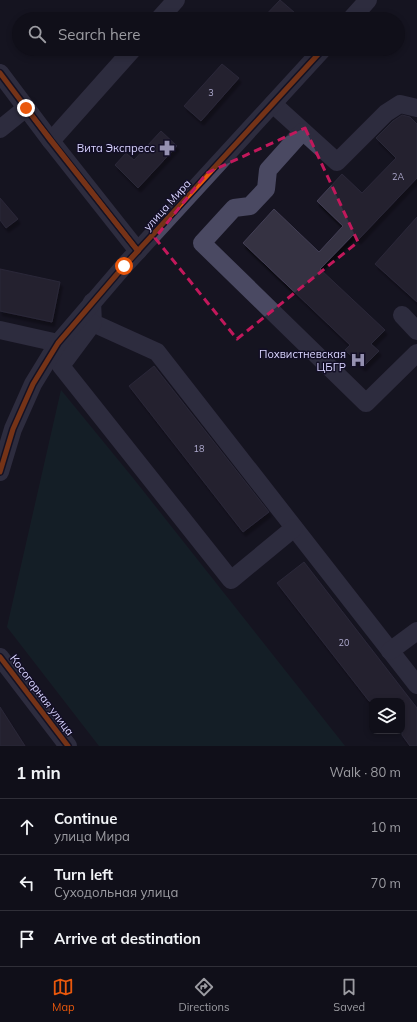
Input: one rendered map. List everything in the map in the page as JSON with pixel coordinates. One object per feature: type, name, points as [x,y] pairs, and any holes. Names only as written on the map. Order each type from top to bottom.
[{"type":"street","points":[[165,12],[176,0]]},
{"type":"street","points":[[357,12],[368,0]]},
{"type":"street","points":[[51,141],[126,56]]},
{"type":"street","name":"улица Мира","points":[[0,472],[13,429],[33,384],[58,344],[92,302],[317,56]]},
{"type":"street","points":[[0,73],[51,141],[138,251]]},
{"type":"street","points":[[273,104],[336,162],[386,113],[400,104],[417,108]]},
{"type":"street","points":[[0,129],[26,108]]},
{"type":"street","points":[[302,132],[268,170],[266,189],[250,206],[234,208],[202,243],[366,403],[417,353]]},
{"type":"street","points":[[92,302],[93,323],[61,366],[231,580],[294,528]]},
{"type":"street","points":[[402,315],[417,331]]},
{"type":"street","points":[[93,323],[157,352],[417,685]]},
{"type":"street","points":[[0,330],[58,344]]},
{"type":"street","points":[[390,651],[417,631]]},
{"type":"street","name":"Косогорная улица","points":[[0,657],[68,746]]},
{"type":"highlighted area","points":[[305,128],[358,242],[237,339],[155,238],[207,173]]},
{"type":"green space","points":[[61,390],[133,478],[345,746],[99,746],[7,627]]},
{"type":"building","points":[[280,0],[294,12],[269,12]]},
{"type":"building","points":[[222,64],[239,78],[201,121],[184,106]]},
{"type":"building","points":[[402,115],[410,117],[417,124],[417,178],[358,240],[353,235],[320,269],[385,330],[371,344],[379,351],[363,367],[345,350],[350,345],[243,243],[274,209],[319,252],[343,226],[317,201],[342,174],[362,193],[396,158],[376,138],[393,121]]},
{"type":"building","points":[[161,131],[177,146],[138,188],[115,165],[126,153],[134,160]]},
{"type":"building","points":[[0,198],[18,219],[6,228],[0,220]]},
{"type":"building","points":[[417,217],[417,302],[375,264]]},
{"type":"building","points":[[0,269],[60,282],[52,322],[0,311]]},
{"type":"building","points":[[154,366],[269,512],[243,532],[129,386]]},
{"type":"building","points":[[304,562],[417,708],[417,746],[410,746],[402,735],[405,734],[405,698],[369,698],[369,701],[277,583]]},
{"type":"building","points":[[0,707],[25,746],[0,746]]},
{"type":"cycle path","points":[[0,472],[13,429],[33,384],[58,343],[124,266],[317,56]]},
{"type":"cycle path","points":[[0,73],[51,141],[138,251]]},
{"type":"cycle path","points":[[0,657],[68,746]]},
{"type":"place","name":"Вита Экспресс","points":[[167,148]]},
{"type":"place","name":"Похвистневская ЦБГР","points":[[358,360]]},
{"type":"route","points":[[26,108],[138,251],[124,266]]}]
